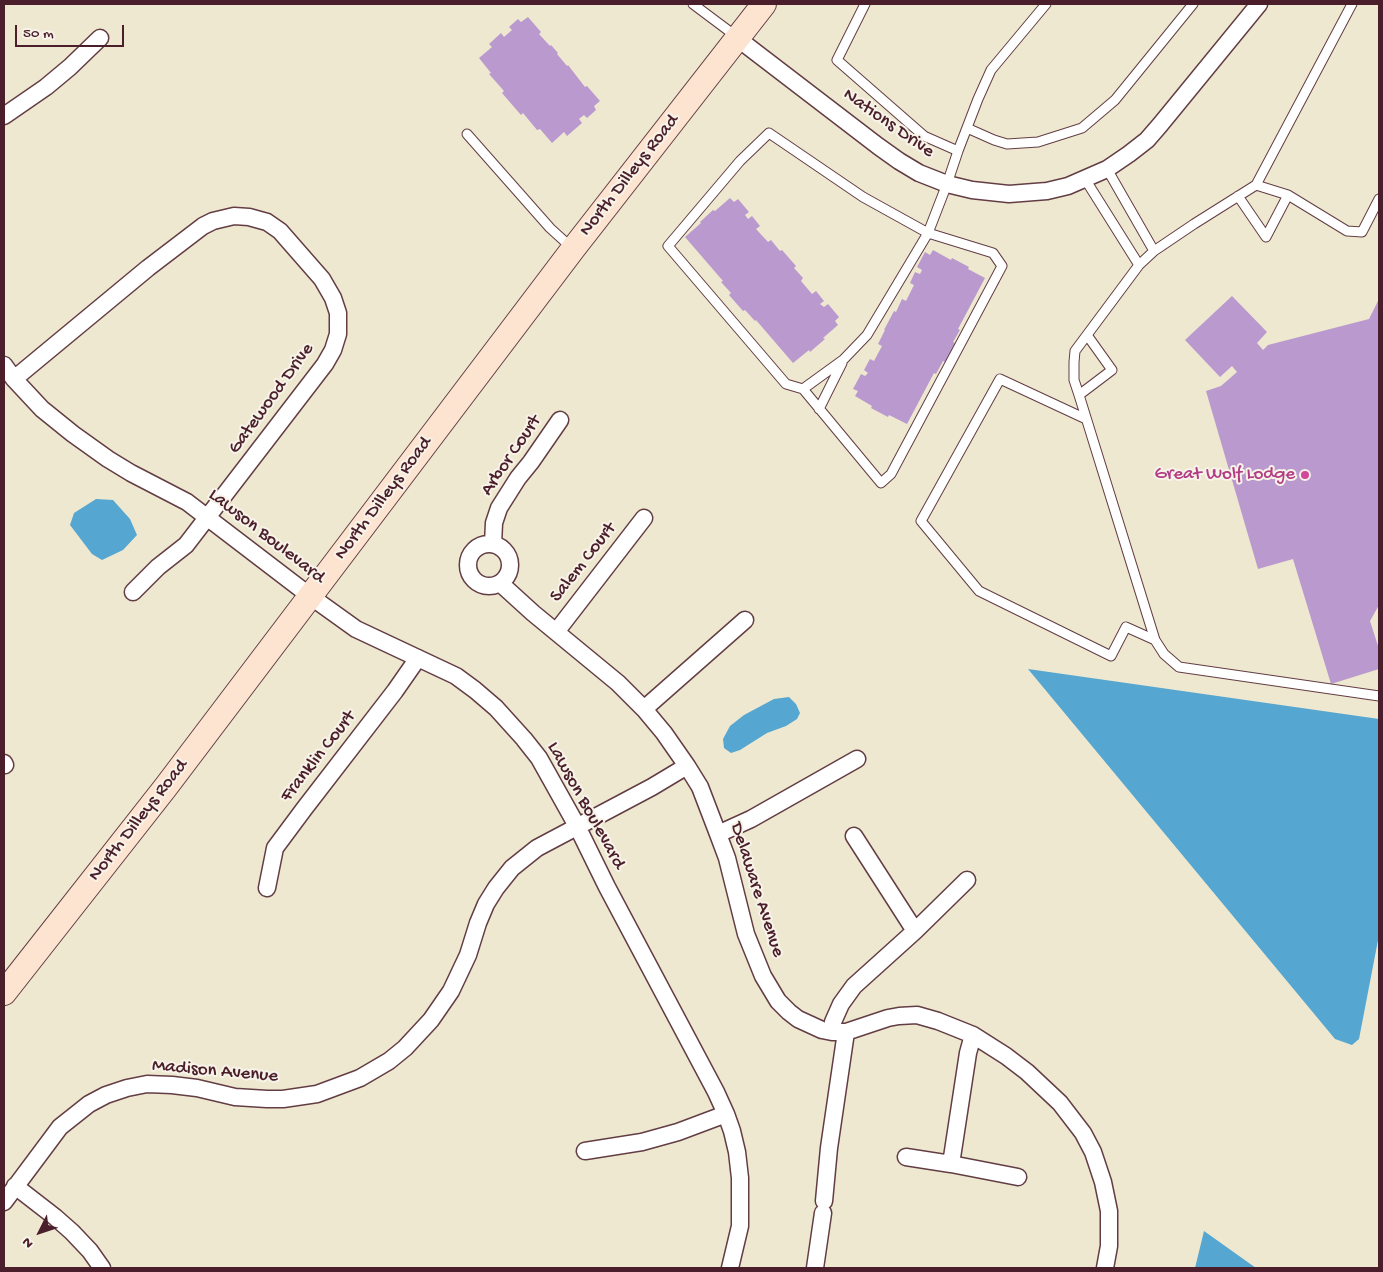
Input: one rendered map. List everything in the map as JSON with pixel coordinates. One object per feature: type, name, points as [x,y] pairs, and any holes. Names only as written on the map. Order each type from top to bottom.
[{"type":"street","name":"North Dilleys Road","points":[[4,992],[165,788],[573,249],[764,4]]},
{"type":"street","name":"Nations Drive","points":[[737,38],[899,161],[947,184],[972,190],[1009,194],[1047,191],[1068,186],[1107,169],[1129,154],[1160,125],[1259,4]]},
{"type":"street","points":[[4,116],[46,87],[100,38]]},
{"type":"street","name":"Gatewood Drive","points":[[14,379],[148,268],[203,226],[213,221],[234,216],[250,217],[267,222],[280,231],[322,280],[334,298],[338,313],[338,334],[333,350],[325,364],[186,545],[158,566],[133,592]]},
{"type":"street","name":"Lawson Boulevard","points":[[4,366],[42,409],[73,434],[108,459],[187,502],[356,629],[456,676],[496,708],[524,739],[539,758],[577,826],[726,1114],[737,1152],[740,1178],[740,1226],[730,1268]]},
{"type":"street","name":"Arbor Court","points":[[493,544],[494,523],[499,508],[560,420]]},
{"type":"street","name":"Salem Court","points":[[556,632],[644,518]]},
{"type":"street","points":[[493,544],[506,552],[509,564],[508,574],[500,584],[487,586],[478,583],[470,574],[468,560],[478,547],[493,544]]},
{"type":"street","name":"Delaware Avenue","points":[[500,584],[618,683],[644,709],[664,733],[700,787],[727,858],[746,934],[763,976],[778,1001],[798,1019],[822,1030],[839,1032]]},
{"type":"street","points":[[644,709],[676,678],[745,620]]},
{"type":"street","name":"Franklin Court","points":[[267,888],[275,848],[418,658]]},
{"type":"street","points":[[718,834],[751,818],[857,759]]},
{"type":"street","name":"Madison Avenue","points":[[4,1202],[14,1186],[60,1127],[89,1104],[106,1095],[147,1084],[197,1088],[235,1097],[283,1099],[317,1094],[360,1078],[389,1060],[405,1048],[431,1020],[451,991],[468,955],[486,904],[512,868],[537,848],[652,787],[687,766]]},
{"type":"street","points":[[854,836],[915,931]]},
{"type":"street","points":[[815,1268],[824,1207],[839,1032],[833,1022],[841,1004],[854,986],[915,931],[967,880]]},
{"type":"street","points":[[839,1032],[888,1018],[917,1015],[973,1035],[1028,1072],[1060,1104],[1083,1133],[1093,1152],[1103,1182],[1109,1211],[1109,1246],[1105,1268]]},
{"type":"street","points":[[951,1164],[968,1053],[973,1035]]},
{"type":"street","points":[[585,1151],[651,1140],[726,1114]]},
{"type":"street","points":[[906,1157],[1018,1177]]},
{"type":"street","points":[[14,1186],[72,1232],[90,1251],[102,1268]]},
{"type":"lane","points":[[692,4],[737,38]]},
{"type":"lane","points":[[866,4],[837,60],[924,136],[958,151]]},
{"type":"lane","points":[[803,389],[843,360],[867,336],[928,233],[990,70],[1046,4]]},
{"type":"lane","points":[[967,128],[1007,144],[1038,142],[1082,128],[1115,100],[1193,4]]},
{"type":"lane","points":[[1352,4],[1256,185],[1154,251],[1139,265],[1075,350],[1074,380],[1155,640],[1164,654],[1179,667],[1379,696]]},
{"type":"lane","points":[[769,133],[862,197],[928,233],[993,253],[1002,266],[891,474],[880,483],[803,389],[786,384],[668,246],[740,160],[769,133]]},
{"type":"lane","points":[[467,134],[550,228],[573,249]]},
{"type":"lane","points":[[1107,169],[1154,251]]},
{"type":"lane","points":[[1086,179],[1139,265]]},
{"type":"lane","points":[[1256,185],[1288,195],[1347,231],[1362,232],[1379,199]]},
{"type":"lane","points":[[1238,196],[1266,237],[1288,195]]},
{"type":"lane","points":[[1079,395],[1112,370],[1087,335]]},
{"type":"lane","points":[[819,409],[843,360]]},
{"type":"lane","points":[[1086,419],[1000,379],[921,521],[979,591],[1111,656],[1126,626],[1155,640]]},
{"type":"water","points":[[96,499],[113,500],[130,519],[137,535],[123,550],[102,560],[92,554],[70,525],[74,513]]},
{"type":"water","points":[[1028,669],[1379,719],[1379,935],[1359,1039],[1352,1045],[1335,1039]]},
{"type":"water","points":[[789,697],[796,704],[800,713],[797,719],[786,726],[767,733],[740,750],[731,753],[724,748],[723,739],[730,726],[744,715],[774,699]]},
{"type":"water","points":[[1204,1231],[1256,1268],[1195,1268]]},
{"type":"building","points":[[528,17],[541,32],[539,34],[558,53],[585,87],[587,86],[600,101],[594,106],[596,110],[587,118],[584,115],[579,119],[582,123],[567,136],[564,132],[552,143],[540,129],[537,130],[523,113],[521,115],[502,93],[504,91],[489,74],[491,73],[479,58],[492,47],[489,44],[501,33],[504,37],[512,30],[509,27],[518,19],[521,22]]},
{"type":"building","points":[[730,198],[734,202],[738,199],[749,212],[745,215],[748,219],[752,216],[760,226],[756,229],[768,242],[771,240],[780,251],[782,250],[796,266],[794,268],[803,278],[801,281],[812,294],[816,291],[824,301],[820,304],[824,307],[828,304],[839,317],[835,321],[838,325],[823,338],[825,339],[793,363],[756,320],[745,310],[743,311],[729,295],[731,293],[721,282],[723,281],[685,237],[713,210],[715,211]]},
{"type":"building","points":[[933,250],[969,267],[968,269],[985,278],[958,329],[960,330],[953,342],[955,343],[945,362],[943,361],[936,374],[934,373],[907,424],[871,408],[872,406],[855,396],[858,391],[853,389],[861,374],[865,376],[868,373],[864,370],[870,359],[874,361],[882,346],[878,344],[894,311],[896,312],[902,299],[906,301],[914,285],[910,283],[915,272],[920,274],[922,270],[917,267],[925,252],[930,255]]},
{"type":"building","name":"Great Wolf Lodge","points":[[1232,296],[1267,332],[1257,343],[1263,350],[1268,345],[1369,319],[1379,299],[1379,605],[1370,621],[1379,649],[1379,669],[1331,684],[1293,559],[1258,569],[1206,391],[1221,386],[1237,372],[1232,366],[1220,377],[1185,340]]},
{"type":"place","name":"Great Wolf Lodge","points":[[1305,475]]}]
